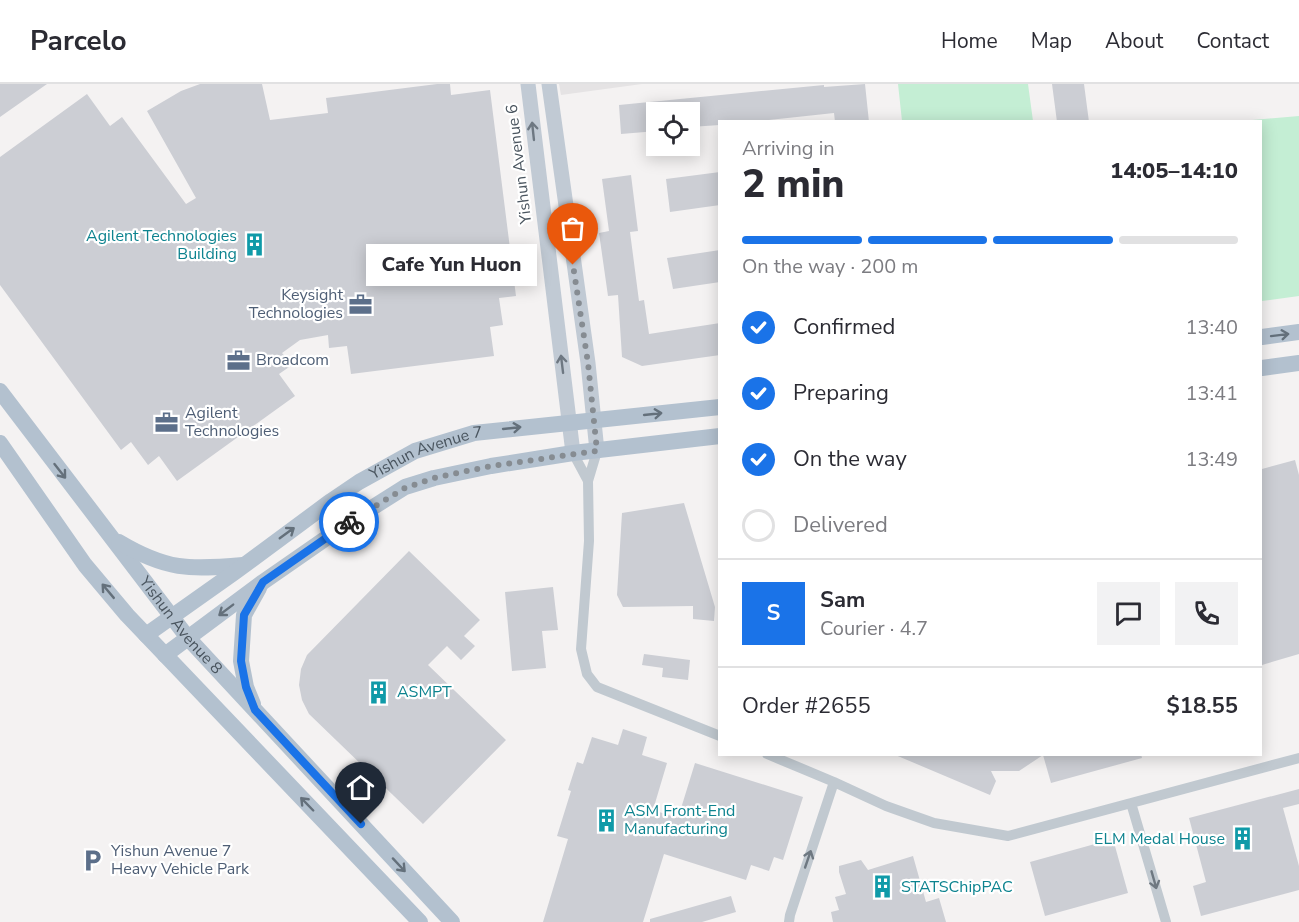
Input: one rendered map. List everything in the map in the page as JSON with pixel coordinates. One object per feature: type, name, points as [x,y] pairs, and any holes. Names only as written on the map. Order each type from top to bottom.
[{"type":"main road","name":"Yishun Avenue 6","points":[[528,84],[573,453]]},
{"type":"main road","points":[[549,84],[597,451]]},
{"type":"main road","points":[[1262,337],[1299,332]]},
{"type":"main road","points":[[1262,368],[1299,363]]},
{"type":"main road","name":"Yishun Avenue 8","points":[[0,391],[188,638],[452,922]]},
{"type":"main road","name":"Yishun Avenue 7","points":[[146,635],[331,501],[359,482],[415,451],[474,433],[716,407]]},
{"type":"main road","points":[[716,407],[718,436]]},
{"type":"main road","name":"Yishun Avenue 7","points":[[165,656],[263,582],[348,523],[405,488],[434,478],[573,453],[718,436]]},
{"type":"main road","name":"Yishun Avenue 8","points":[[0,443],[86,565],[146,635],[420,922]]},
{"type":"main road","points":[[110,536],[146,558],[172,565],[202,569],[244,565]]},
{"type":"main road","points":[[255,710],[246,687],[241,661],[244,615],[263,582]]},
{"type":"street","points":[[597,451],[588,481],[589,541],[581,649],[588,674],[597,687],[718,735]]},
{"type":"street","points":[[573,453],[588,481]]},
{"type":"street","points":[[771,756],[886,806],[934,823],[1008,836],[1299,758]]},
{"type":"street","points":[[789,922],[834,782]]},
{"type":"street","points":[[1131,803],[1166,922]]},
{"type":"shaded area","points":[[559,84],[642,84],[561,95]]},
{"type":"green space","points":[[898,84],[1028,84],[1033,120],[902,120]]},
{"type":"green space","points":[[1299,116],[1299,296],[1262,301],[1262,120],[1253,120]]},
{"type":"building","points":[[0,84],[47,84],[0,117]]},
{"type":"building","name":"Agilent Technologies Building","points":[[200,84],[262,84],[270,120],[328,113],[326,98],[437,84],[450,84],[451,95],[490,90],[516,296],[499,298],[503,325],[490,327],[494,356],[351,374],[347,346],[329,348],[328,335],[300,340],[282,353],[292,365],[279,374],[295,396],[177,481],[159,456],[148,465],[131,442],[121,450],[0,285],[0,157],[87,94],[110,126],[122,117],[186,204],[196,198],[147,111],[181,91]]},
{"type":"building","points":[[865,84],[869,120],[835,120],[834,113],[769,120],[718,120],[718,125],[700,126],[700,102],[650,102],[824,85],[824,87]]},
{"type":"building","points":[[1052,84],[1084,84],[1089,120],[1057,120]]},
{"type":"building","points":[[646,102],[646,132],[621,134],[619,105]]},
{"type":"building","points":[[718,172],[718,205],[670,212],[666,179]]},
{"type":"building","points":[[631,175],[638,231],[630,232],[639,301],[644,300],[649,334],[718,323],[718,355],[642,366],[622,357],[618,295],[608,296],[599,233],[609,231],[602,179]]},
{"type":"building","points":[[718,250],[718,282],[673,289],[667,258]]},
{"type":"building","points":[[1295,460],[1299,475],[1299,654],[1262,665],[1262,469]]},
{"type":"building","points":[[684,503],[715,607],[714,621],[693,619],[693,606],[623,607],[617,595],[622,513]]},
{"type":"building","name":"ASMPT","points":[[409,551],[480,620],[464,636],[475,646],[461,660],[447,646],[428,665],[506,740],[423,824],[309,714],[302,700],[299,685],[301,669],[307,655]]},
{"type":"building","points":[[553,587],[558,630],[542,631],[546,668],[512,671],[505,592]]},
{"type":"building","points":[[644,654],[690,660],[688,680],[662,677],[663,668],[642,665]]},
{"type":"building","points":[[623,729],[647,737],[642,755],[667,763],[653,810],[678,818],[695,763],[803,797],[783,860],[774,857],[769,871],[751,865],[746,880],[664,854],[643,922],[543,922],[568,839],[557,836],[577,762],[583,764],[592,737],[618,745]]},
{"type":"building","points":[[898,756],[1042,756],[1019,771],[991,771],[996,781],[990,795]]},
{"type":"building","points":[[1043,756],[1142,756],[1142,758],[1051,783]]},
{"type":"building","name":"ELM Medal House","points":[[1299,789],[1299,804],[1283,808],[1299,866],[1299,890],[1201,916],[1193,886],[1206,882],[1189,818]]},
{"type":"building","points":[[1113,839],[1128,893],[1045,916],[1030,862]]},
{"type":"building","name":"STATSChipPAC","points":[[913,856],[926,902],[939,898],[946,922],[833,922],[831,912],[839,910],[835,897],[846,894],[839,866],[861,860],[868,870]]},
{"type":"building","points":[[731,896],[736,912],[702,922],[650,922],[650,919]]},
{"type":"way so far","points":[[349,522],[395,493],[434,478],[491,466],[597,451],[588,363],[573,265]]},
{"type":"place","name":"Agilent Technologies Building","points":[[255,245]]},
{"type":"place","name":"Cafe Yun Huon","points":[[573,265]]},
{"type":"place","name":"Keysight Technologies","points":[[361,304]]},
{"type":"place","name":"Broadcom","points":[[238,360]]},
{"type":"place","name":"Agilent Technologies","points":[[167,422]]},
{"type":"place","name":"ASMPT","points":[[379,692]]},
{"type":"place","name":"ASM Front-End Manufacturing","points":[[606,820]]},
{"type":"place","name":"ELM Medal House","points":[[1243,839]]},
{"type":"place","name":"Yishun Avenue 7 Heavy Vehicle Park","points":[[93,860]]},
{"type":"place","name":"STATSChipPAC","points":[[883,887]]},
{"type":"route","points":[[349,522],[263,582],[244,615],[241,661],[246,687],[255,710],[361,824]]}]
